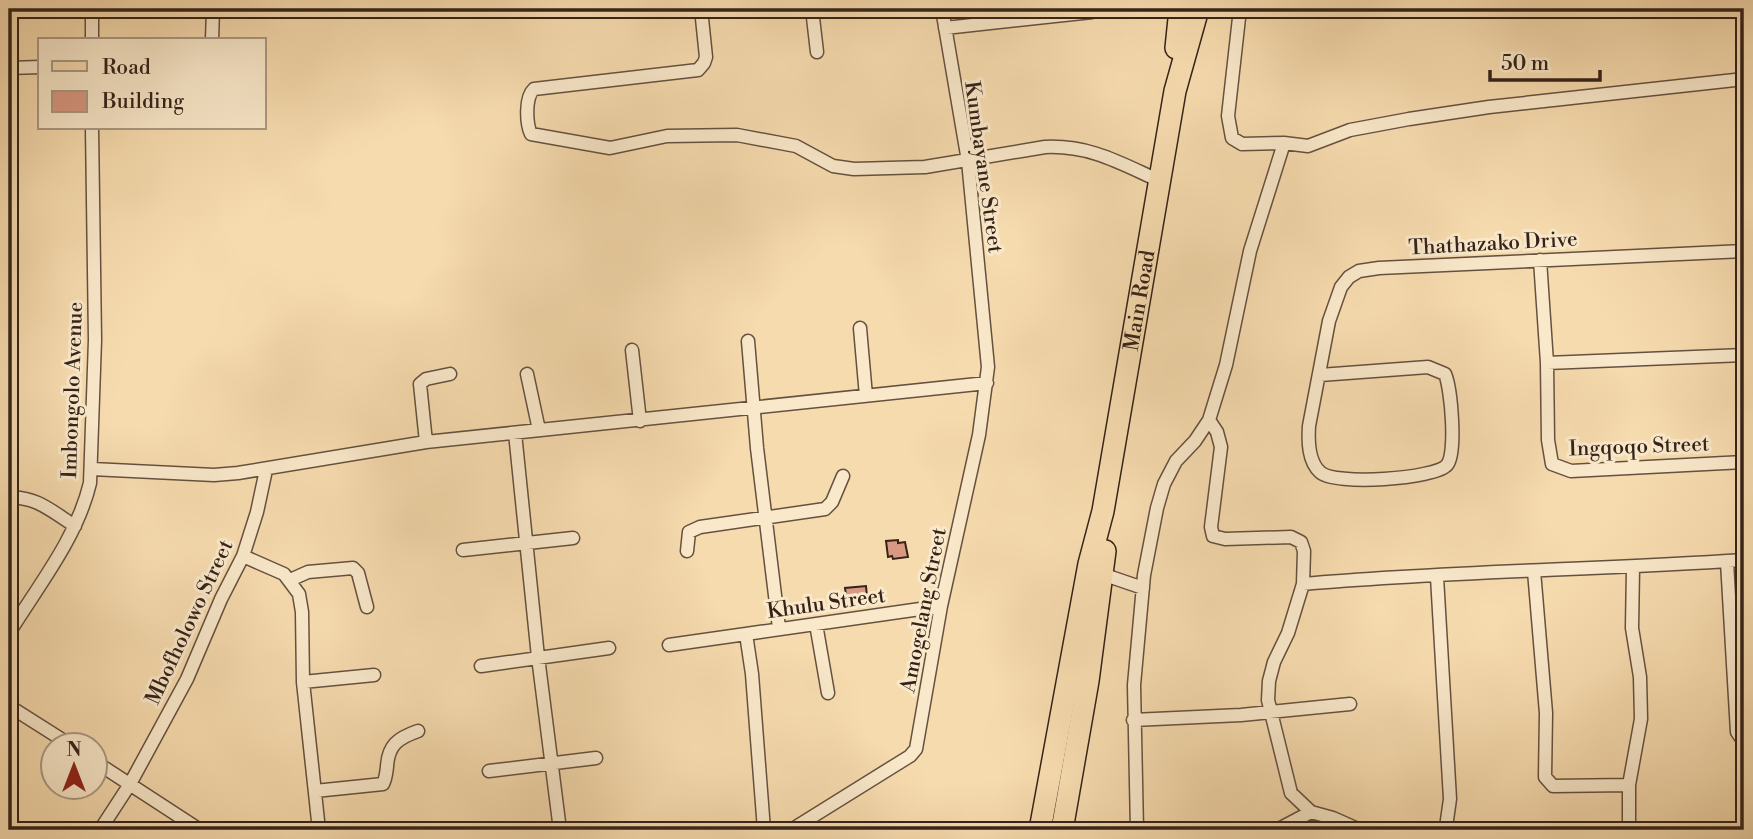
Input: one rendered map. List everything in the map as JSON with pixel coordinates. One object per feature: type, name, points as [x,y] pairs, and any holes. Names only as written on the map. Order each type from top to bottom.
[{"type":"main road","name":"Main Road","points":[[1175,91],[1180,9]]},
{"type":"main road","name":"Main Road","points":[[1040,830],[1089,564],[1103,511],[1175,91],[1198,9]]},
{"type":"main road","name":"Main Road","points":[[1062,830],[1088,681],[1106,543],[1103,511]]},
{"type":"street","points":[[92,9],[92,38]]},
{"type":"street","points":[[212,38],[213,9]]},
{"type":"street","points":[[701,9],[706,57],[698,70],[534,89],[529,95],[528,127],[531,134],[610,148],[667,136],[737,135],[796,146],[833,166],[854,169],[925,167],[1064,146],[1087,149],[1160,181]]},
{"type":"street","points":[[812,9],[817,52]]},
{"type":"street","name":"Kumbayane Street","points":[[942,9],[968,161],[985,331]]},
{"type":"street","points":[[1240,9],[1228,116],[1231,138],[1242,144],[1283,143],[1308,146],[1350,130],[1489,107],[1744,79]]},
{"type":"street","points":[[944,28],[1092,12]]},
{"type":"street","points":[[9,68],[38,67]]},
{"type":"street","name":"Imbongolo Avenue","points":[[9,633],[75,526],[86,499],[92,469],[95,340],[92,130]]},
{"type":"street","points":[[1137,830],[1133,720],[1136,648],[1157,508],[1164,484],[1176,461],[1195,441],[1209,420],[1226,365],[1250,251],[1283,143]]},
{"type":"street","name":"Thathazako Drive","points":[[1320,375],[1428,367],[1445,374],[1450,393],[1451,448],[1446,466],[1438,471],[1360,480],[1330,478],[1320,472],[1311,457],[1309,426],[1334,303],[1349,277],[1359,271],[1379,268],[1744,251]]},
{"type":"street","name":"Ingqoqo Street","points":[[1540,260],[1549,453],[1552,464],[1578,471],[1744,462]]},
{"type":"street","points":[[860,328],[866,396]]},
{"type":"street","name":"Amogelang Street","points":[[791,830],[858,790],[910,756],[916,749],[941,606],[979,436],[988,367],[985,331]]},
{"type":"street","points":[[748,341],[765,518],[779,628]]},
{"type":"street","points":[[632,350],[640,421]]},
{"type":"street","points":[[1546,363],[1744,355]]},
{"type":"street","points":[[426,442],[420,384],[426,379],[450,374]]},
{"type":"street","points":[[527,374],[539,430]]},
{"type":"street","points":[[92,469],[214,475],[266,470],[426,442],[987,383]]},
{"type":"street","points":[[1209,420],[1217,432],[1221,447],[1211,527],[1213,536],[1225,540],[1291,537],[1301,542],[1304,551],[1303,584],[1297,608],[1274,662],[1269,681],[1268,701],[1291,793],[1311,812],[1360,830]]},
{"type":"street","points":[[515,433],[538,657],[560,830]]},
{"type":"street","name":"Mbofholowo Street","points":[[100,830],[130,784],[171,710],[243,556],[257,512],[266,470]]},
{"type":"street","points":[[687,551],[688,535],[692,530],[825,509],[832,502],[843,476]]},
{"type":"street","points":[[9,498],[21,497],[36,501],[75,526]]},
{"type":"street","points":[[463,550],[573,538]]},
{"type":"street","points":[[243,556],[276,570],[290,580],[301,603],[303,682],[319,830]]},
{"type":"street","points":[[1303,584],[1744,561]]},
{"type":"street","points":[[1727,562],[1737,732],[1744,743]]},
{"type":"street","points":[[290,580],[302,573],[353,568],[358,573],[367,607]]},
{"type":"street","points":[[1629,830],[1629,785],[1641,719],[1640,677],[1632,628],[1633,568]]},
{"type":"street","points":[[1534,571],[1546,713],[1545,777],[1552,786],[1629,785]]},
{"type":"street","points":[[1102,574],[1143,588]]},
{"type":"street","points":[[1437,577],[1450,799],[1447,827],[1444,830]]},
{"type":"street","name":"Khulu Street","points":[[764,830],[752,674],[746,634],[941,606]]},
{"type":"street","points":[[817,624],[828,693]]},
{"type":"street","points":[[669,645],[746,634]]},
{"type":"street","points":[[481,666],[609,648]]},
{"type":"street","points":[[303,682],[374,675]]},
{"type":"street","points":[[1133,720],[1272,712],[1350,704]]},
{"type":"street","points":[[9,706],[47,730]]},
{"type":"street","points":[[315,792],[383,784],[386,780],[387,757],[393,744],[404,735],[418,731]]},
{"type":"street","points":[[489,771],[596,758]]},
{"type":"street","points":[[108,770],[200,830]]},
{"type":"street","points":[[1276,830],[1311,812]]},
{"type":"building","points":[[898,540],[898,543],[905,542],[908,557],[888,557],[886,541]]},
{"type":"building","points":[[866,586],[867,597],[860,598],[860,602],[847,604],[845,588]]}]
